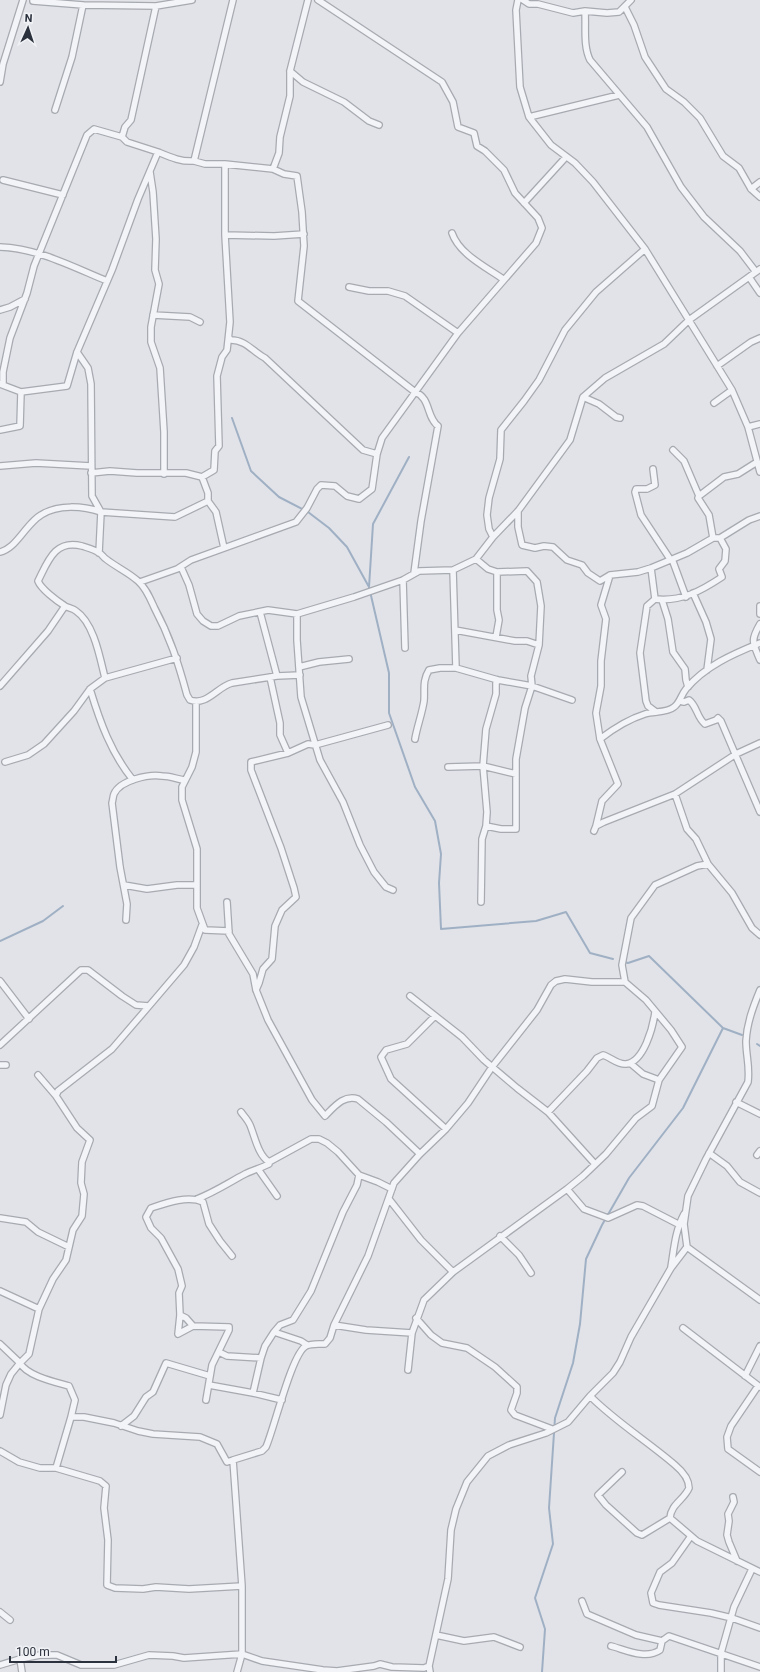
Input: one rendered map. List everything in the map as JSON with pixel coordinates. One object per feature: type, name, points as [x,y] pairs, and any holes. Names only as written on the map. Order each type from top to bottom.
[{"type":"street","points":[[0,82],[3,64],[23,0]]},
{"type":"street","points":[[33,0],[83,5],[156,6],[176,1],[192,0]]},
{"type":"street","points":[[194,161],[233,0]]},
{"type":"street","points":[[273,169],[279,153],[280,137],[290,96],[290,71],[308,0]]},
{"type":"street","points":[[140,582],[181,567],[191,560],[296,522],[307,508],[317,489],[321,485],[335,486],[347,496],[359,499],[372,489],[377,454],[382,438],[458,333],[503,279],[536,243],[542,228],[538,218],[515,193],[504,170],[485,151],[477,146],[474,134],[458,127],[453,102],[442,82],[318,0]]},
{"type":"street","points":[[518,0],[516,10],[520,87],[529,117],[550,145],[575,163],[593,182],[645,249],[732,390],[748,427],[760,472]]},
{"type":"street","points":[[524,0],[528,4],[538,4],[573,13],[586,11],[607,13],[619,12],[631,0]]},
{"type":"street","points":[[55,110],[72,57],[83,5]]},
{"type":"street","points":[[122,137],[125,127],[131,120],[156,6]]},
{"type":"street","points":[[625,7],[634,25],[645,57],[666,89],[684,102],[700,118],[723,156],[739,168],[751,189],[760,197]]},
{"type":"street","points":[[181,567],[189,584],[197,614],[203,621],[211,626],[218,626],[239,616],[268,610],[297,614],[345,601],[403,580],[420,571],[453,570],[476,559],[493,537],[518,511],[570,440],[583,397],[605,378],[664,344],[689,320],[758,270],[740,251],[704,218],[681,187],[647,127],[590,60],[587,53],[586,11]]},
{"type":"street","points":[[290,71],[303,82],[344,102],[369,121],[379,125]]},
{"type":"street","points":[[529,117],[619,95]]},
{"type":"street","points":[[158,152],[77,352],[67,386],[21,392],[2,384],[10,338],[25,299],[34,266],[87,135],[94,129],[122,137],[127,142],[158,152],[172,158],[205,164],[225,164],[273,169],[284,174],[297,176],[304,234],[298,301],[415,392],[421,394],[427,403],[429,415],[438,426],[421,521],[414,574]]},
{"type":"street","points":[[524,203],[566,157]]},
{"type":"street","points":[[91,473],[110,471],[164,474],[186,473],[202,477],[214,470],[215,451],[219,446],[217,376],[222,357],[228,350],[230,322],[225,235],[225,164]]},
{"type":"street","points":[[150,172],[153,192],[156,239],[155,270],[159,284],[153,315],[151,342],[160,368],[164,410],[164,474]]},
{"type":"street","points":[[3,180],[63,195]]},
{"type":"street","points":[[751,189],[760,182]]},
{"type":"street","points":[[452,233],[454,238],[466,253],[503,279]]},
{"type":"street","points":[[225,235],[274,236],[304,234]]},
{"type":"street","points":[[0,247],[12,247],[40,254],[107,281]]},
{"type":"street","points":[[493,537],[489,529],[487,515],[489,498],[500,459],[501,430],[524,402],[539,380],[565,330],[596,292],[645,249]]},
{"type":"street","points":[[749,277],[760,293]]},
{"type":"street","points":[[349,287],[369,291],[388,291],[406,296],[458,333]]},
{"type":"street","points":[[0,310],[10,307],[25,299]]},
{"type":"street","points":[[153,315],[190,317],[200,322]]},
{"type":"street","points":[[229,338],[232,340],[239,340],[249,346],[255,353],[265,358],[363,450],[377,454]]},
{"type":"street","points":[[717,366],[751,342],[760,338]]},
{"type":"street","points":[[77,352],[88,368],[91,384],[92,496],[101,512],[99,553]]},
{"type":"street","points":[[714,403],[732,390]]},
{"type":"street","points":[[0,430],[20,426],[21,392]]},
{"type":"street","points":[[583,397],[599,404],[616,417],[620,418]]},
{"type":"street","points":[[748,427],[760,424]]},
{"type":"street","points":[[673,450],[684,461],[699,496],[698,498],[709,515],[713,538]]},
{"type":"street","points":[[699,496],[724,476],[738,474],[757,462]]},
{"type":"street","points":[[0,466],[36,464],[91,466]]},
{"type":"street","points":[[653,469],[655,485],[647,489],[636,489],[635,492],[641,514],[671,559],[686,596]]},
{"type":"street","points":[[202,477],[208,493],[208,501],[216,512],[224,548]]},
{"type":"street","points":[[0,552],[5,551],[15,542],[41,515],[56,509],[84,508],[101,512],[176,517],[208,501]]},
{"type":"street","points":[[518,511],[518,527],[522,545],[535,548],[544,546],[553,547],[568,560],[582,565],[588,573],[600,581],[610,575],[638,572],[651,568],[713,538],[720,538],[749,520],[760,516]]},
{"type":"street","points":[[656,712],[648,706],[646,701],[640,653],[647,606],[655,599],[662,600],[682,598],[708,586],[722,577],[719,569],[726,561],[726,550],[720,538]]},
{"type":"street","points":[[105,678],[99,649],[86,621],[77,611],[65,606],[41,588],[38,581],[50,558],[62,546],[71,544],[92,549],[140,582],[164,626],[177,658],[187,695],[190,700],[196,702],[207,698],[227,684],[277,676],[300,675]]},
{"type":"street","points":[[476,559],[488,569],[497,572],[527,571],[537,582],[541,606],[539,645],[531,676],[532,686],[525,708],[516,759],[516,829],[501,830],[486,826]]},
{"type":"street","points":[[651,568],[655,599]]},
{"type":"street","points":[[453,570],[456,668]]},
{"type":"street","points":[[496,637],[499,620],[497,610],[497,572]]},
{"type":"street","points":[[610,575],[601,605],[606,619],[601,661],[601,686],[596,713],[600,739],[618,784],[602,801],[595,829],[604,822],[675,794],[736,754],[760,743]]},
{"type":"street","points":[[403,580],[405,648]]},
{"type":"street","points":[[693,593],[706,622],[711,639],[707,670]]},
{"type":"street","points":[[662,600],[668,619],[673,652],[685,668],[688,687]]},
{"type":"street","points":[[0,686],[48,631],[65,606]]},
{"type":"street","points":[[760,606],[760,614]]},
{"type":"street","points":[[260,612],[277,676]]},
{"type":"street","points":[[297,614],[301,697],[320,760],[343,802],[360,845],[374,872],[386,887],[393,890]]},
{"type":"street","points":[[760,624],[756,631],[753,646],[760,660]]},
{"type":"street","points":[[455,630],[514,641],[527,641],[539,645]]},
{"type":"street","points":[[600,739],[627,721],[646,713],[674,708],[688,687],[707,670],[728,656],[760,643]]},
{"type":"street","points":[[5,762],[28,755],[44,744],[74,711],[90,689],[105,678],[177,658]]},
{"type":"street","points":[[299,667],[319,662],[349,659]]},
{"type":"street","points":[[415,739],[424,701],[423,686],[428,670],[456,668],[498,680],[532,686],[572,700]]},
{"type":"street","points":[[270,677],[280,723],[280,735],[288,753]]},
{"type":"street","points":[[481,902],[482,839],[486,826],[487,812],[483,766],[486,729],[496,694],[496,683],[498,680]]},
{"type":"street","points":[[90,689],[107,737],[121,765],[133,780]]},
{"type":"street","points":[[680,701],[684,702],[689,700],[694,704],[701,721],[705,724],[718,718],[721,721],[760,812]]},
{"type":"street","points":[[196,702],[196,752],[192,767],[184,780],[182,787],[182,800],[197,849],[197,908],[205,930],[229,931]]},
{"type":"street","points":[[256,990],[263,969],[272,959],[275,926],[282,910],[296,897],[281,848],[251,770],[251,762],[288,753],[308,744],[315,745],[388,725]]},
{"type":"street","points":[[448,768],[483,766],[516,774]]},
{"type":"street","points":[[126,920],[127,904],[112,803],[114,794],[119,787],[133,780],[147,776],[163,776],[184,780]]},
{"type":"street","points":[[675,794],[687,829],[696,839],[708,864],[732,893],[752,928],[760,935]]},
{"type":"street","points":[[408,1370],[412,1333],[416,1318],[424,1300],[453,1272],[500,1236],[567,1189],[595,1164],[636,1118],[652,1106],[659,1080],[682,1047],[671,1030],[646,1000],[625,982],[622,965],[631,918],[655,885],[697,866],[708,864]]},
{"type":"street","points":[[124,885],[147,889],[178,885],[197,885]]},
{"type":"street","points":[[227,902],[229,934],[242,958],[253,974],[256,990],[268,1020],[283,1050],[312,1100],[325,1116],[336,1104],[352,1097],[358,1099],[386,1122],[420,1154]]},
{"type":"street","points":[[56,1096],[58,1091],[112,1049],[149,1006],[184,965],[194,947],[202,925]]},
{"type":"street","points":[[0,1045],[81,970],[88,970],[136,1005],[149,1006]]},
{"type":"street","points":[[71,1417],[84,1417],[153,1434],[200,1436],[217,1444],[227,1462],[262,1451],[266,1447],[293,1365],[301,1350],[307,1346],[325,1344],[330,1338],[334,1325],[368,1256],[394,1183],[420,1154],[446,1129],[468,1102],[492,1067],[537,1010],[551,985],[556,981],[565,979],[592,982],[625,982]]},
{"type":"street","points":[[0,981],[28,1019]]},
{"type":"street","points":[[0,1666],[20,1659],[40,1655],[57,1655],[81,1665],[114,1665],[149,1655],[184,1658],[242,1654],[309,1670],[356,1670],[380,1664],[393,1669],[430,1669],[448,1579],[451,1530],[456,1509],[467,1482],[488,1456],[509,1445],[546,1433],[568,1422],[590,1396],[613,1373],[620,1362],[631,1337],[671,1268],[687,1247],[684,1224],[688,1196],[709,1153],[748,1082],[750,1070],[746,1042],[747,1034],[750,1012],[760,990]]},
{"type":"street","points":[[410,996],[462,1037],[492,1067],[548,1112],[595,1164]]},
{"type":"street","points":[[548,1112],[587,1072],[597,1058],[603,1055],[621,1064],[634,1061],[647,1043],[655,1012]]},
{"type":"street","points":[[435,1016],[407,1044],[386,1050],[381,1057],[391,1079],[446,1129]]},
{"type":"street","points":[[630,1063],[643,1074],[659,1080]]},
{"type":"street","points":[[0,1415],[6,1385],[11,1374],[29,1354],[39,1309],[53,1279],[66,1260],[73,1230],[82,1216],[84,1194],[81,1183],[82,1162],[90,1140],[77,1128],[56,1096],[38,1075]]},
{"type":"street","points":[[736,1102],[760,1114]]},
{"type":"street","points":[[241,1112],[250,1123],[255,1140],[264,1159],[270,1162]]},
{"type":"street","points":[[206,1400],[212,1365],[229,1330],[229,1327],[194,1326],[178,1334],[180,1315],[179,1293],[182,1286],[178,1269],[161,1238],[151,1228],[146,1217],[151,1208],[171,1202],[196,1199],[216,1192],[247,1173],[258,1170],[311,1139],[319,1139],[327,1143],[338,1152],[359,1175],[392,1189]]},
{"type":"street","points":[[709,1153],[727,1166],[740,1182],[760,1193]]},
{"type":"street","points":[[258,1170],[277,1196]]},
{"type":"street","points":[[253,1394],[265,1346],[280,1325],[293,1320],[311,1291],[341,1218],[358,1185],[359,1175]]},
{"type":"street","points":[[567,1189],[584,1209],[608,1218],[636,1205],[643,1206],[678,1224]]},
{"type":"street","points":[[196,1199],[203,1202],[209,1224],[232,1256]]},
{"type":"street","points":[[389,1199],[421,1240],[453,1272]]},
{"type":"street","points":[[671,1268],[678,1224],[686,1210]]},
{"type":"street","points":[[0,1218],[26,1222],[38,1232],[69,1247]]},
{"type":"street","points":[[500,1236],[519,1255],[531,1273]]},
{"type":"street","points":[[687,1247],[759,1299],[760,1291]]},
{"type":"street","points":[[0,1291],[39,1309]]},
{"type":"street","points":[[180,1315],[186,1318],[194,1326]]},
{"type":"street","points":[[416,1318],[431,1335],[442,1343],[467,1348],[495,1367],[517,1387],[517,1393],[510,1410],[515,1415],[552,1430]]},
{"type":"street","points":[[334,1325],[366,1330],[412,1333]]},
{"type":"street","points":[[683,1328],[759,1386],[731,1426],[727,1437],[728,1449],[760,1472]]},
{"type":"street","points":[[274,1332],[280,1332],[301,1341],[307,1346]]},
{"type":"street","points":[[0,1344],[20,1363],[22,1368],[42,1378],[69,1386],[75,1400],[56,1468]]},
{"type":"street","points":[[746,1376],[760,1346]]},
{"type":"street","points":[[219,1352],[227,1356],[261,1358]]},
{"type":"street","points":[[122,1426],[134,1416],[146,1397],[153,1392],[166,1364],[210,1376]]},
{"type":"street","points":[[209,1385],[282,1400]]},
{"type":"street","points":[[590,1396],[633,1434],[676,1466],[686,1479],[690,1488],[687,1493],[675,1504],[670,1512],[670,1518],[697,1541],[760,1572]]},
{"type":"street","points":[[0,1451],[19,1462],[40,1468],[56,1468],[100,1481],[106,1486],[104,1508],[108,1540],[107,1585],[115,1588],[156,1587],[189,1589],[242,1586]]},
{"type":"street","points":[[233,1460],[242,1586],[242,1654],[237,1672]]},
{"type":"street","points":[[622,1472],[598,1495],[606,1505],[637,1533],[642,1535],[670,1518]]},
{"type":"street","points":[[733,1496],[734,1502],[728,1514],[729,1521],[727,1535],[738,1561]]},
{"type":"street","points":[[691,1536],[672,1563],[660,1572],[651,1593],[653,1602],[659,1605],[711,1613],[732,1618],[760,1628]]},
{"type":"street","points":[[721,1672],[721,1654],[736,1601],[752,1568]]},
{"type":"street","points":[[582,1601],[587,1614],[636,1634],[662,1641]]},
{"type":"street","points":[[0,1612],[10,1620]]},
{"type":"street","points":[[436,1635],[464,1641],[494,1636],[520,1647]]},
{"type":"street","points":[[611,1646],[640,1654],[653,1655],[660,1650],[662,1641],[669,1636],[760,1667]]},
{"type":"street","points":[[20,1659],[22,1672]]},
{"type":"waterway","points":[[232,418],[251,471],[279,497],[308,512],[329,528],[347,547],[369,587]]},
{"type":"waterway","points":[[409,457],[373,524],[369,587],[389,673],[389,713],[415,787],[435,821],[441,854],[439,883],[441,929],[536,921],[566,912],[590,953],[613,959]]},
{"type":"waterway","points":[[0,941],[43,921],[63,906]]},
{"type":"waterway","points":[[624,962],[628,963],[649,956],[723,1028],[742,1035]]},
{"type":"waterway","points":[[542,1672],[545,1629],[535,1598],[553,1544],[549,1508],[555,1418],[573,1363],[580,1324],[586,1259],[602,1225],[629,1178],[683,1108],[723,1028]]}]
